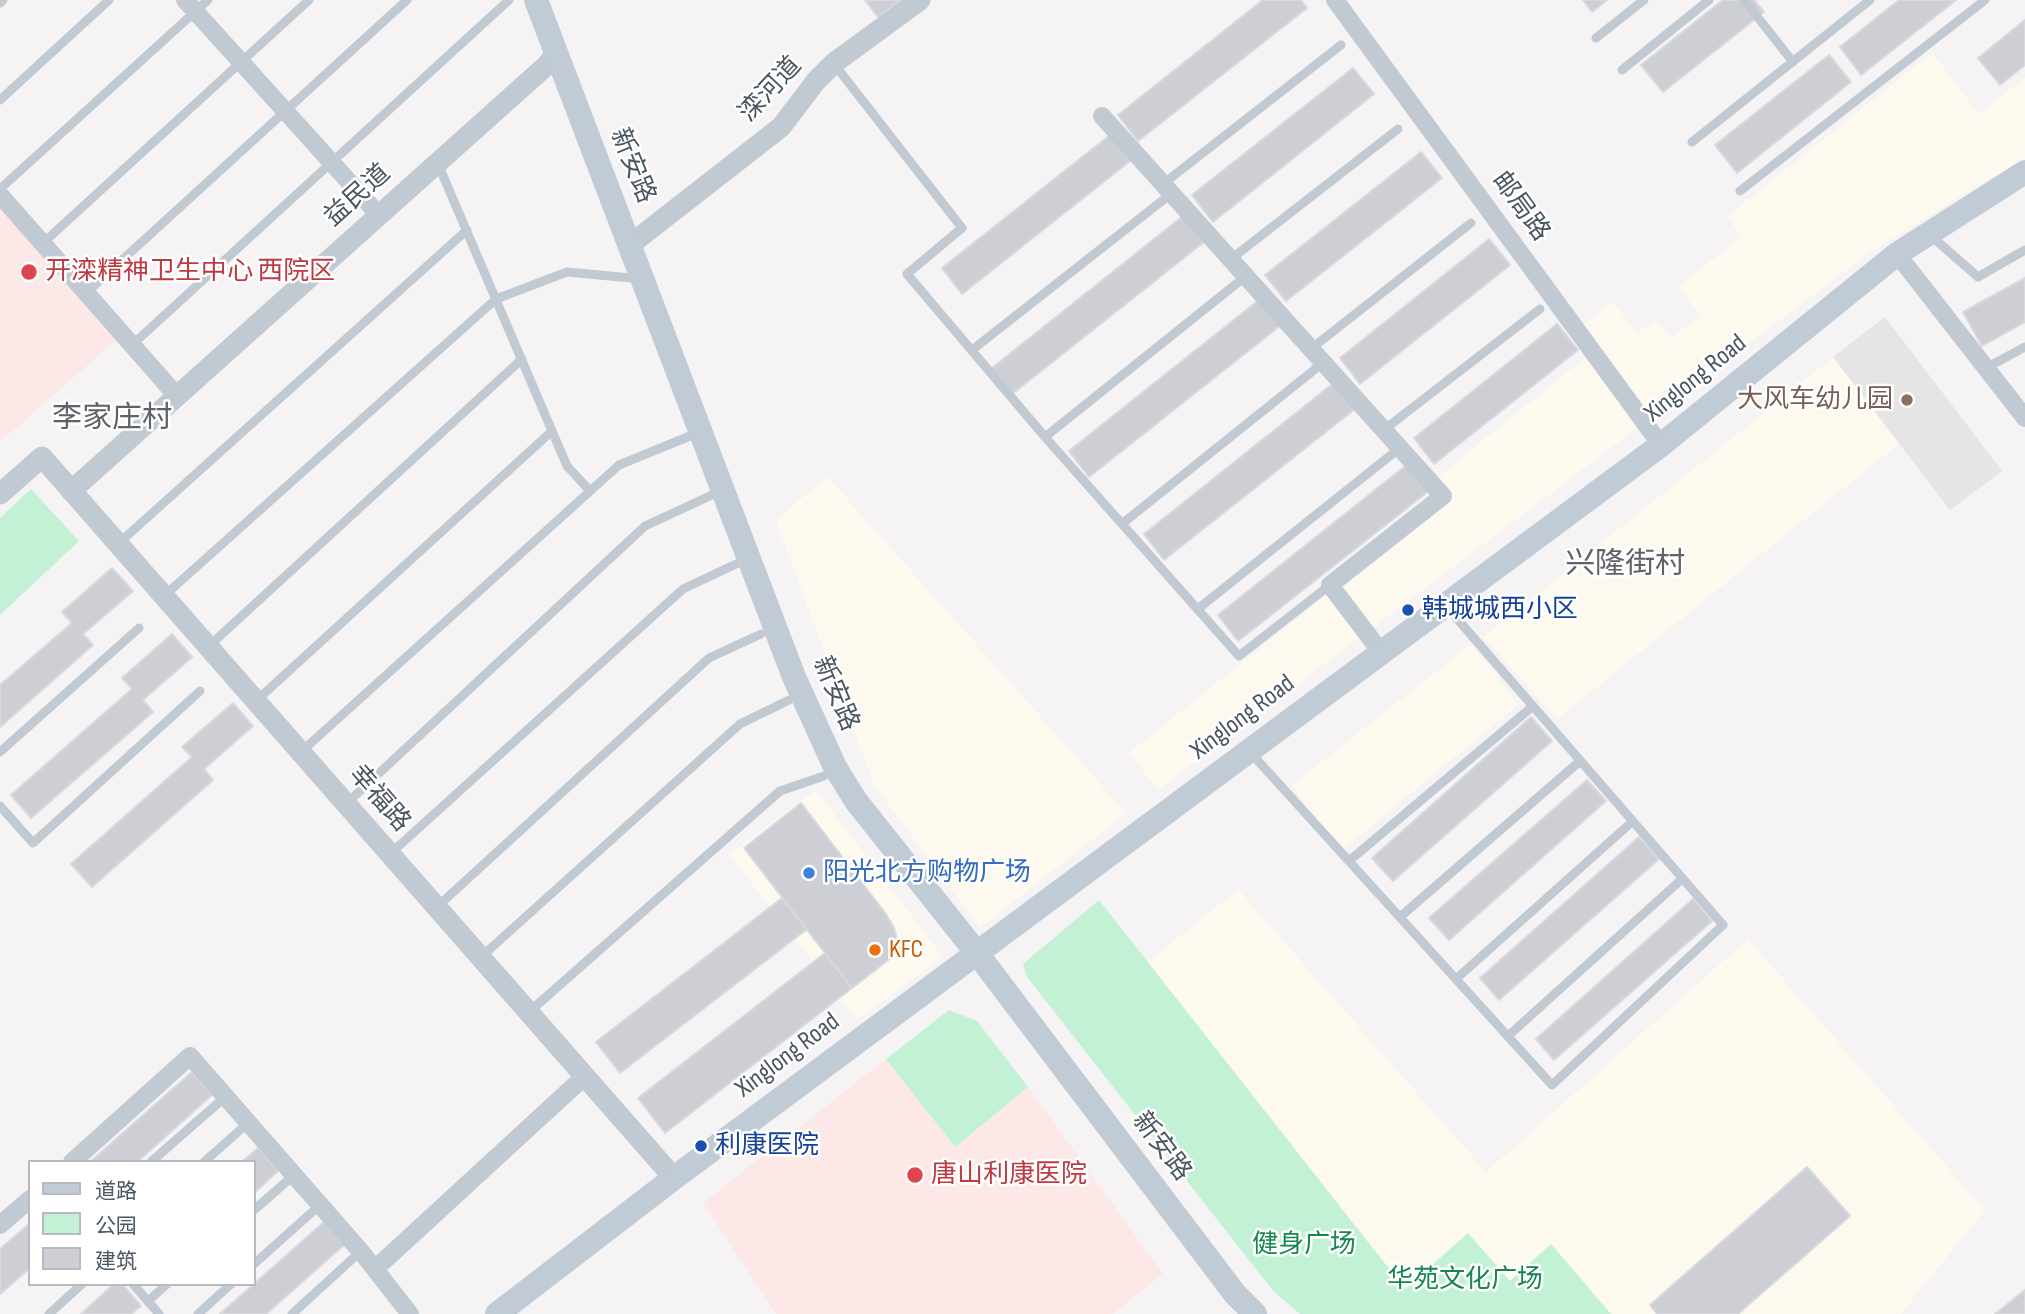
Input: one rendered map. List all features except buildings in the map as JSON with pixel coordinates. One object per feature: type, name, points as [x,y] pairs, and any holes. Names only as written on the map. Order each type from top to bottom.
[{"type":"main road","name":"新安路","points":[[524,0],[631,244],[794,677],[835,767],[856,801],[1238,1314]]},
{"type":"main road","name":"新安路","points":[[536,0],[552,59],[761,634],[824,776],[838,800],[972,956],[1235,1294],[1255,1314]]},
{"type":"main road","name":"Xinglong Road","points":[[498,1314],[674,1178],[1661,445],[1897,254],[2025,172]]},
{"type":"street","name":"滦河道","points":[[631,244],[781,127],[816,81],[834,63],[920,0]]},
{"type":"street","name":"邮局路","points":[[1335,0],[1661,445]]},
{"type":"street","points":[[196,4],[242,63],[379,215]]},
{"type":"street","name":"益民道","points":[[72,491],[552,59]]},
{"type":"street","points":[[1102,116],[1443,496],[1330,585],[1381,652]]},
{"type":"street","points":[[0,195],[177,396]]},
{"type":"street","points":[[1897,254],[2025,418]]},
{"type":"street","name":"幸福路","points":[[0,494],[42,457],[674,1178]]},
{"type":"street","points":[[74,1160],[190,1056],[361,1251],[410,1314]]},
{"type":"street","points":[[375,1269],[585,1076]]},
{"type":"street","points":[[0,1225],[28,1201]]},
{"type":"lane","points":[[0,100],[109,0]]},
{"type":"lane","points":[[43,243],[309,0]]},
{"type":"lane","points":[[86,293],[407,0]]},
{"type":"lane","points":[[132,345],[333,164],[509,0]]},
{"type":"lane","points":[[1596,38],[1644,0]]},
{"type":"lane","points":[[1622,70],[1709,0]]},
{"type":"lane","points":[[1744,0],[1793,62]]},
{"type":"lane","points":[[1692,142],[1870,0]]},
{"type":"lane","points":[[1740,191],[1985,0]]},
{"type":"lane","points":[[0,189],[196,4]]},
{"type":"lane","points":[[972,350],[1341,46]]},
{"type":"lane","points":[[834,63],[962,228],[907,274],[1045,437],[1239,656],[1330,585]]},
{"type":"lane","points":[[1231,259],[1398,129]]},
{"type":"lane","points":[[438,162],[567,466],[590,491]]},
{"type":"lane","points":[[1123,523],[1471,223]]},
{"type":"lane","points":[[118,544],[467,230]]},
{"type":"lane","points":[[1929,233],[1978,277],[2025,250]]},
{"type":"lane","points":[[163,596],[496,299],[567,272],[631,278]]},
{"type":"lane","points":[[1045,437],[1246,276]]},
{"type":"lane","points":[[1385,429],[1539,309]]},
{"type":"lane","points":[[1986,368],[2025,346]]},
{"type":"lane","points":[[208,647],[522,359]]},
{"type":"lane","points":[[256,701],[552,431]]},
{"type":"lane","points":[[300,752],[619,465],[690,436]]},
{"type":"lane","points":[[1199,608],[1401,447]]},
{"type":"lane","points":[[346,804],[645,526],[712,495]]},
{"type":"lane","points":[[390,854],[683,589],[736,564]]},
{"type":"lane","points":[[1249,751],[1552,1085],[1723,925],[1445,605]]},
{"type":"lane","points":[[0,752],[139,628]]},
{"type":"lane","points":[[436,907],[709,658],[761,634]]},
{"type":"lane","points":[[0,806],[33,843],[200,691]]},
{"type":"lane","points":[[481,957],[740,724],[789,700]]},
{"type":"lane","points":[[1349,861],[1533,706]]},
{"type":"lane","points":[[1400,917],[1580,761]]},
{"type":"lane","points":[[529,1012],[780,792],[824,776]]},
{"type":"lane","points":[[1455,979],[1633,821]]},
{"type":"lane","points":[[1507,1036],[1682,879]]},
{"type":"lane","points":[[153,1160],[225,1097]]},
{"type":"lane","points":[[206,1160],[248,1123]]},
{"type":"lane","points":[[256,1208],[294,1175]]},
{"type":"lane","points":[[256,1262],[320,1205]]},
{"type":"lane","points":[[292,1314],[361,1251]]},
{"type":"lane","points":[[49,1314],[80,1286]]},
{"type":"lane","points":[[135,1286],[159,1314]]},
{"type":"lane","points":[[148,1301],[165,1286]]},
{"type":"lane","points":[[198,1314],[229,1286]]},
{"type":"shaded area","points":[[1932,52],[1979,114],[2025,78],[2025,159],[1865,256],[1158,790],[1129,753],[1443,502],[1431,482],[1585,358],[1569,337],[1612,302],[1637,332],[1655,320],[1672,338],[1700,315],[1678,286],[1742,237],[1727,217]]},
{"type":"shaded area","name":"开滦精神卫生中心 西院区","points":[[0,205],[117,339],[0,442]]},
{"type":"shaded area","name":"大风车幼儿园","points":[[1885,317],[2002,471],[1950,510],[1833,357]]},
{"type":"shaded area","points":[[1833,357],[1899,444],[1557,719],[1484,637]]},
{"type":"shaded area","points":[[827,476],[1126,813],[980,928],[874,785],[776,521]]},
{"type":"shaded area","points":[[1471,644],[1519,704],[1342,850],[1291,786]]},
{"type":"shaded area","name":"阳光北方购物广场","points":[[816,790],[943,957],[857,1020],[729,854]]},
{"type":"shaded area","points":[[1238,889],[1486,1172],[1748,939],[1985,1210],[1901,1314],[1611,1314],[1551,1244],[1511,1281],[1405,1290],[1146,964]]},
{"type":"shaded area","name":"唐山利康医院","points":[[886,1059],[955,1147],[1028,1087],[1163,1274],[1112,1314],[776,1314],[703,1203]]},
{"type":"green space","points":[[31,489],[79,541],[0,615],[0,518]]},
{"type":"green space","name":"健身广场","points":[[1099,900],[1405,1289],[1468,1233],[1510,1281],[1551,1244],[1611,1314],[1300,1314],[1274,1292],[1027,977],[1023,964]]},
{"type":"green space","points":[[949,1010],[977,1021],[1028,1087],[955,1147],[886,1059]]},
{"type":"place","name":"开滦精神卫生中心 西院区","points":[[29,272]]},
{"type":"place","name":"大风车幼儿园","points":[[1907,400]]},
{"type":"place","name":"韩城城西小区","points":[[1408,610]]},
{"type":"place","name":"阳光北方购物广场","points":[[809,873]]},
{"type":"place","name":"KFC","points":[[875,950]]},
{"type":"place","name":"利康医院","points":[[701,1146]]},
{"type":"place","name":"唐山利康医院","points":[[915,1175]]},
{"type":"district","name":"李家庄村","points":[[112,419]]},
{"type":"district","name":"兴隆街村","points":[[1625,565]]},
{"type":"park label","name":"华苑文化广场","points":[[1465,1280]]}]
